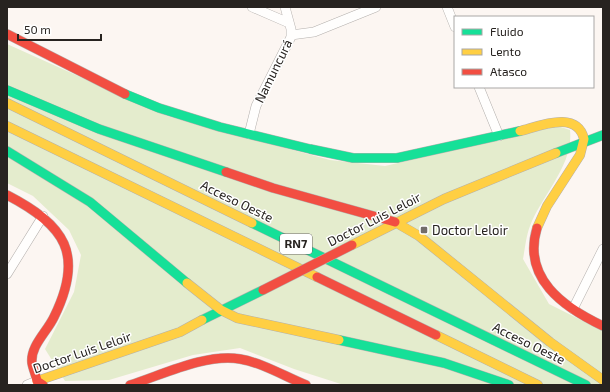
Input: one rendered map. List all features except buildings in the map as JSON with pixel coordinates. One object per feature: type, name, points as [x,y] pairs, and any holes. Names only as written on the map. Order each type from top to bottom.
[{"type":"main road","points":[[7,34],[120,92],[166,110],[249,134],[334,156],[372,160],[423,154],[564,121],[573,123],[582,132],[585,142],[578,158],[541,219],[533,248],[535,263],[543,281],[560,300],[603,326]]},
{"type":"main road","points":[[7,90],[100,129],[273,188],[393,221],[419,236],[550,342],[603,380]]},
{"type":"main road","name":"Acceso Oeste","points":[[7,103],[586,385]]},
{"type":"main road","name":"RN7","points":[[7,126],[538,385]]},
{"type":"main road","name":"Doctor Luis Leloir","points":[[40,383],[180,332],[352,245],[393,221],[603,135]]},
{"type":"main road","points":[[7,151],[90,202],[221,310],[244,319],[444,363],[509,385]]},
{"type":"main road","points":[[7,195],[43,216],[62,235],[69,256],[69,270],[65,289],[55,316],[37,346],[31,360],[40,383]]},
{"type":"main road","points":[[130,385],[212,360],[228,358],[243,360],[262,366],[306,385]]},
{"type":"street","points":[[252,7],[289,23]]},
{"type":"street","name":"Namuncurá","points":[[249,134],[256,106],[287,47],[291,34],[285,7]]},
{"type":"street","points":[[291,34],[314,32],[376,7]]},
{"type":"street","points":[[447,7],[454,24]]},
{"type":"street","points":[[479,88],[499,136]]},
{"type":"street","points":[[7,274],[43,216]]},
{"type":"street","points":[[573,309],[603,249]]},
{"type":"street","name":"Doctor Luis Leloir","points":[[27,385],[40,383]]},
{"type":"green space","points":[[7,44],[167,116],[330,160],[385,166],[558,126],[570,130],[570,143],[567,155],[556,180],[535,214],[530,226],[523,259],[549,304],[603,331],[603,385],[344,385],[294,369],[240,348],[193,355],[109,380],[65,381],[45,349],[74,292],[81,255],[69,230],[33,196],[7,183]]},
{"type":"traffic: fast","points":[[7,90],[99,129],[226,172]]},
{"type":"traffic: fast","points":[[125,94],[159,108],[220,127],[353,158],[397,158],[520,131]]},
{"type":"traffic: fast","points":[[556,153],[603,135]]},
{"type":"traffic: fast","points":[[7,151],[90,202],[187,283]]},
{"type":"traffic: fast","points":[[252,223],[586,385]]},
{"type":"traffic: fast","points":[[202,320],[263,290]]},
{"type":"traffic: fast","points":[[339,340],[444,363],[509,385]]},
{"type":"traffic: slow","points":[[7,103],[252,223]]},
{"type":"traffic: slow","points":[[520,131],[557,122],[566,122],[574,125],[580,130],[584,139],[580,155],[547,206],[537,228]]},
{"type":"traffic: slow","points":[[7,126],[317,277]]},
{"type":"traffic: slow","points":[[352,245],[444,199],[556,153]]},
{"type":"traffic: slow","points":[[395,222],[419,236],[550,342],[603,380]]},
{"type":"traffic: slow","points":[[187,283],[221,310],[237,318],[339,340]]},
{"type":"traffic: slow","points":[[37,381],[180,332],[202,320]]},
{"type":"traffic: slow","points":[[436,335],[538,385]]},
{"type":"traffic: jam","points":[[7,34],[125,94]]},
{"type":"traffic: jam","points":[[226,172],[273,188],[395,222]]},
{"type":"traffic: jam","points":[[7,195],[27,206],[56,230],[64,244],[68,259],[68,276],[63,295],[54,317],[36,345],[32,357],[32,363],[37,381],[43,385]]},
{"type":"traffic: jam","points":[[537,228],[534,246],[535,262],[549,289],[574,310],[603,326]]},
{"type":"traffic: jam","points":[[263,290],[352,245]]},
{"type":"traffic: jam","points":[[317,277],[436,335]]},
{"type":"traffic: jam","points":[[130,385],[184,366],[213,359],[227,358],[257,363],[306,385]]},
{"type":"place","name":"Doctor Leloir","points":[[424,230]]}]
